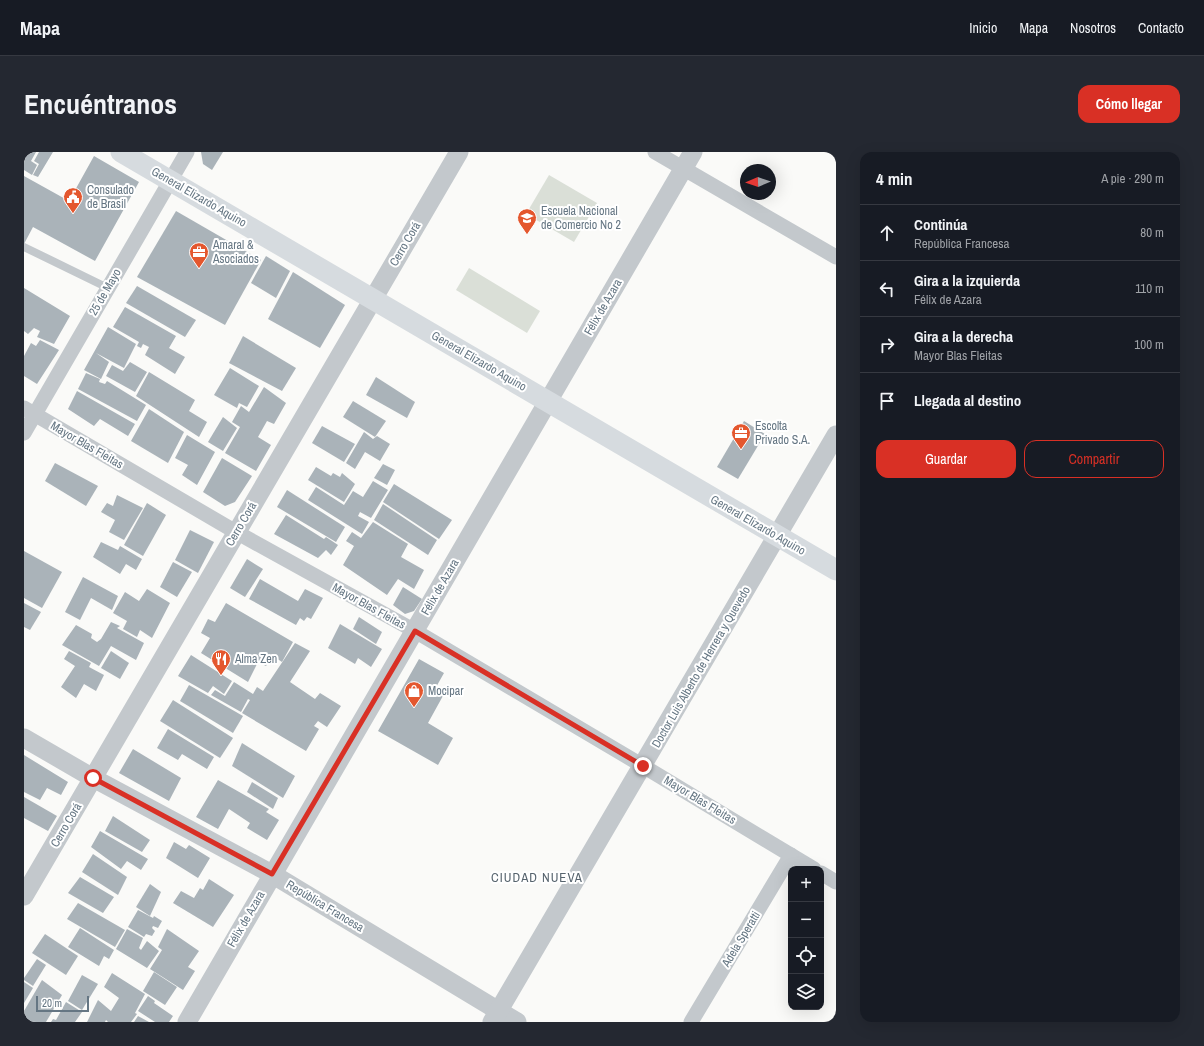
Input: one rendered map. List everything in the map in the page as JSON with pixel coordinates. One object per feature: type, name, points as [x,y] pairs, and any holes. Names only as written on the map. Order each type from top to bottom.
[{"type":"main road","name":"General Elizardo Aquino","points":[[121,152],[836,570]]},
{"type":"street","name":"25 de Mayo","points":[[24,433],[29,411],[108,288],[187,152]]},
{"type":"street","name":"Cerro Corá","points":[[24,896],[459,152]]},
{"type":"street","points":[[655,152],[836,257]]},
{"type":"street","name":"Félix de Azara","points":[[187,1022],[693,152]]},
{"type":"street","name":"Mayor Blas Fleitas","points":[[29,411],[236,532],[415,631],[809,866]]},
{"type":"street","name":"Doctor Luis Alberto de Herrera y Quevedo","points":[[496,1017],[836,435]]},
{"type":"street","name":"República Francesa","points":[[24,738],[93,778],[272,874],[496,1017],[516,1022]]},
{"type":"street","name":"Adela Speratti","points":[[691,1022],[792,855]]},
{"type":"street","points":[[824,875],[836,882]]},
{"type":"lane","points":[[24,247],[108,288]]},
{"type":"shaded area","points":[[549,175],[597,203],[574,242],[526,214]]},
{"type":"shaded area","points":[[469,268],[540,311],[527,333],[456,290]]},
{"type":"building","points":[[24,152],[36,152],[31,161],[37,165],[32,175],[24,170]]},
{"type":"building","points":[[39,152],[53,152],[38,177],[33,175],[39,164],[34,161]]},
{"type":"building","points":[[201,152],[223,152],[212,170],[203,164]]},
{"type":"building","name":"Consulado de Brasil","points":[[94,156],[139,182],[95,261],[33,227],[24,244],[24,176],[69,201]]},
{"type":"building","name":"Amaral & Asociados","points":[[176,211],[261,260],[225,325],[137,277]]},
{"type":"building","points":[[266,256],[290,271],[276,298],[251,283]]},
{"type":"building","points":[[293,272],[345,305],[320,348],[268,319]]},
{"type":"building","points":[[137,286],[196,320],[185,337],[126,303]]},
{"type":"building","points":[[24,288],[70,316],[54,344],[37,337],[40,331],[34,328],[28,334],[24,331]]},
{"type":"building","points":[[125,307],[176,336],[169,348],[185,357],[175,374],[145,355],[149,347],[143,344],[141,348],[137,346],[139,342],[113,327]]},
{"type":"building","points":[[108,327],[136,344],[124,368],[96,353],[109,362],[101,379],[84,370]]},
{"type":"building","points":[[243,336],[296,368],[282,391],[229,363]]},
{"type":"building","points":[[40,340],[59,350],[37,384],[24,376],[24,356],[31,343],[36,346]]},
{"type":"building","points":[[130,362],[147,372],[135,392],[106,376],[112,365],[123,371]]},
{"type":"building","points":[[230,368],[259,386],[247,407],[239,403],[237,408],[214,395]]},
{"type":"building","points":[[149,372],[195,400],[189,411],[207,422],[199,437],[136,396]]},
{"type":"building","points":[[86,373],[100,379],[99,382],[105,384],[107,381],[146,405],[137,421],[78,389]]},
{"type":"building","points":[[376,377],[415,402],[407,418],[366,395]]},
{"type":"building","points":[[264,387],[286,403],[274,424],[267,421],[258,437],[271,445],[256,471],[225,453],[240,427],[232,422],[241,406],[249,412]]},
{"type":"building","points":[[77,391],[135,424],[128,436],[100,419],[94,426],[68,409]]},
{"type":"building","points":[[353,401],[386,421],[375,437],[343,417]]},
{"type":"building","points":[[149,409],[184,432],[168,463],[131,441]]},
{"type":"building","points":[[223,417],[237,428],[223,451],[208,442]]},
{"type":"building","name":"Escolta Privado S.A.","points":[[744,421],[765,434],[738,479],[717,467]]},
{"type":"building","points":[[322,426],[355,444],[344,462],[312,443]]},
{"type":"building","points":[[364,432],[373,439],[377,436],[390,444],[380,461],[365,452],[355,469],[346,463]]},
{"type":"building","points":[[187,435],[215,452],[197,485],[182,475],[188,465],[175,458]]},
{"type":"building","points":[[222,458],[252,476],[235,502],[225,506],[203,492]]},
{"type":"building","points":[[55,463],[98,486],[86,506],[45,481]]},
{"type":"building","points":[[383,464],[395,470],[387,485],[374,478]]},
{"type":"building","points":[[316,467],[331,476],[333,473],[340,477],[342,473],[355,484],[344,502],[308,480]]},
{"type":"building","points":[[373,481],[388,490],[371,518],[360,512],[358,516],[369,522],[362,534],[308,500],[316,487],[344,505],[353,491],[363,497]]},
{"type":"building","points":[[394,484],[452,520],[439,539],[383,502]]},
{"type":"building","points":[[287,490],[345,527],[336,542],[277,507]]},
{"type":"building","points":[[117,495],[143,508],[124,540],[109,532],[115,520],[101,512],[107,503],[113,506]]},
{"type":"building","points":[[147,503],[166,515],[143,556],[124,545]]},
{"type":"building","points":[[383,504],[437,540],[428,555],[374,520]]},
{"type":"building","points":[[286,515],[324,539],[326,537],[338,545],[331,555],[326,550],[318,558],[274,534]]},
{"type":"building","points":[[373,522],[408,544],[401,557],[424,570],[414,589],[398,579],[387,595],[343,565],[354,546],[346,541],[352,532],[361,538]]},
{"type":"building","points":[[190,530],[214,542],[198,573],[175,560]]},
{"type":"building","points":[[101,542],[118,550],[120,546],[142,559],[136,570],[126,564],[120,574],[93,557]]},
{"type":"building","points":[[24,551],[62,572],[42,608],[24,598]]},
{"type":"building","points":[[247,559],[263,569],[245,597],[230,588]]},
{"type":"building","points":[[173,562],[192,572],[177,597],[160,587]]},
{"type":"building","points":[[83,577],[118,596],[112,610],[91,598],[80,620],[65,612]]},
{"type":"building","points":[[260,579],[298,601],[305,589],[323,598],[311,619],[307,617],[304,621],[300,618],[296,625],[249,599]]},
{"type":"building","points":[[403,587],[422,599],[414,611],[405,614],[393,605]]},
{"type":"building","points":[[147,589],[170,603],[152,638],[140,630],[137,637],[123,629],[127,621],[113,613],[125,592],[139,601]]},
{"type":"building","points":[[24,603],[41,612],[30,630],[24,627]]},
{"type":"building","points":[[226,603],[293,642],[282,662],[273,656],[266,666],[258,662],[248,682],[201,653],[210,638],[201,633],[208,619],[215,622]]},
{"type":"building","points":[[359,617],[382,632],[376,644],[353,629]]},
{"type":"building","points":[[111,622],[120,626],[117,628],[144,643],[136,660],[111,646],[99,666],[62,645],[76,625],[92,634],[91,638],[97,642],[101,639]]},
{"type":"building","points":[[340,624],[382,649],[371,667],[358,658],[355,664],[328,648]]},
{"type":"building","points":[[295,643],[310,651],[290,682],[315,699],[320,693],[341,706],[327,727],[318,721],[314,726],[319,729],[306,751],[242,713],[250,700],[248,699],[241,712],[211,695],[215,690],[225,696],[234,682],[253,694],[257,687],[263,691]]},
{"type":"building","points":[[69,651],[91,663],[89,667],[104,675],[96,691],[84,684],[76,698],[61,687],[75,666],[64,659]]},
{"type":"building","points":[[111,651],[129,663],[120,679],[101,668]]},
{"type":"building","points":[[191,655],[232,681],[224,694],[213,686],[208,693],[178,676]]},
{"type":"building","name":"Mocipar","points":[[419,659],[444,673],[435,689],[444,694],[428,723],[453,738],[438,765],[378,731]]},
{"type":"building","points":[[189,685],[243,716],[233,733],[180,701]]},
{"type":"building","points":[[173,700],[233,738],[220,758],[160,721]]},
{"type":"building","points":[[168,729],[214,757],[207,769],[182,754],[178,760],[157,748]]},
{"type":"building","points":[[242,743],[295,776],[283,798],[232,766]]},
{"type":"building","points":[[133,749],[181,778],[169,801],[119,773]]},
{"type":"building","points":[[24,755],[68,782],[61,795],[47,788],[40,800],[24,792]]},
{"type":"building","points":[[218,780],[269,809],[266,812],[279,820],[267,840],[247,828],[250,823],[229,809],[218,829],[196,817]]},
{"type":"building","points":[[252,782],[278,798],[273,809],[247,792]]},
{"type":"building","points":[[24,797],[57,816],[48,831],[24,818]]},
{"type":"building","points":[[113,816],[150,840],[142,852],[105,831]]},
{"type":"building","points":[[100,831],[148,859],[141,870],[127,861],[121,869],[91,847]]},
{"type":"building","points":[[174,842],[186,849],[189,845],[210,858],[198,878],[166,858]]},
{"type":"building","points":[[93,854],[127,877],[118,895],[82,872]]},
{"type":"building","points":[[80,877],[114,897],[103,913],[68,893]]},
{"type":"building","points":[[209,879],[234,895],[213,927],[173,903],[181,891],[194,898],[200,888],[203,890]]},
{"type":"building","points":[[150,884],[161,892],[150,916],[136,907]]},
{"type":"building","points":[[78,903],[125,930],[115,947],[67,919]]},
{"type":"building","points":[[138,910],[153,918],[154,916],[162,921],[158,928],[153,926],[152,928],[155,931],[152,936],[146,934],[144,937],[128,927]]},
{"type":"building","points":[[80,928],[114,950],[109,959],[104,956],[99,966],[68,947]]},
{"type":"building","points":[[127,929],[143,938],[139,948],[141,950],[147,941],[159,951],[147,968],[116,949]]},
{"type":"building","points":[[167,929],[199,951],[188,967],[195,971],[183,990],[150,969],[162,950],[158,947]]},
{"type":"building","points":[[45,934],[78,956],[66,975],[32,953]]},
{"type":"building","points":[[37,959],[46,965],[33,986],[24,980],[24,978]]},
{"type":"building","points":[[154,972],[177,987],[165,1005],[143,991]]},
{"type":"building","points":[[112,973],[145,994],[135,1013],[137,1014],[131,1022],[108,1022],[106,1020],[105,1022],[87,1022],[98,1000],[111,1011],[119,998],[104,987]]},
{"type":"building","points":[[82,975],[98,984],[82,1010],[68,1001]]},
{"type":"building","points":[[42,980],[62,995],[46,1022],[24,1022],[24,1011]]},
{"type":"building","points":[[24,982],[33,988],[24,1003]]},
{"type":"building","points":[[148,996],[155,1001],[154,1003],[173,1016],[169,1022],[155,1022],[138,1011]]},
{"type":"building","points":[[66,1002],[82,1012],[75,1022],[51,1022],[53,1019],[56,1020]]},
{"type":"building","points":[[138,1016],[149,1022],[134,1022]]},
{"type":"place","name":"Consulado de Brasil","points":[[73,214]]},
{"type":"place","name":"Escuela Nacional de Comercio No 2","points":[[527,235]]},
{"type":"place","name":"Amaral & Asociados","points":[[199,269]]},
{"type":"place","name":"Escolta Privado S.A.","points":[[741,450]]},
{"type":"place","name":"Alma Zen","points":[[221,676]]},
{"type":"place","name":"Mocipar","points":[[414,708]]},
{"type":"district","name":"CIUDAD NUEVA","points":[[537,877]]},
{"type":"route","points":[[93,778],[272,874],[415,631],[643,766]]}]
